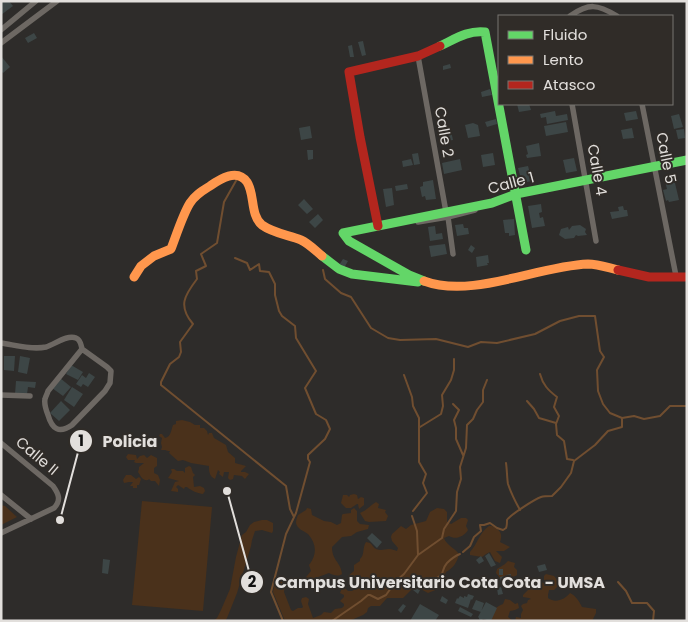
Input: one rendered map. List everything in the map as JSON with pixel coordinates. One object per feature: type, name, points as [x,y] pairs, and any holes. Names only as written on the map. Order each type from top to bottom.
[{"type":"street","points":[[1,30],[36,1]]},
{"type":"street","points":[[1,43],[57,1]]},
{"type":"street","points":[[572,15],[587,7],[596,6],[614,15]]},
{"type":"street","points":[[378,226],[349,72],[418,56],[468,32],[485,32],[498,100]]},
{"type":"street","name":"Calle 2","points":[[418,56],[453,254]]},
{"type":"street","points":[[499,105],[526,250]]},
{"type":"street","name":"Calle 4","points":[[572,105],[596,241]]},
{"type":"street","name":"Calle 5","points":[[642,105],[676,276]]},
{"type":"street","name":"Calle 1","points":[[433,284],[409,275],[349,241],[344,237],[343,233],[447,215],[492,203],[516,194],[687,160]]},
{"type":"street","points":[[134,277],[141,266],[154,256],[171,249],[189,204],[196,195],[222,178],[233,175],[244,179],[248,184],[256,217],[260,224],[280,234],[303,241],[339,269],[352,274],[448,286],[483,284],[554,268],[590,264],[649,277],[687,277]]},
{"type":"street","points":[[1,343],[46,347],[65,339],[77,338],[81,342],[82,349],[111,371],[110,383],[105,392],[72,426],[66,430],[60,430],[54,428],[50,421],[45,406],[45,398],[48,391],[82,349]]},
{"type":"street","points":[[1,395],[30,396]]},
{"type":"street","name":"Calle II","points":[[1,443],[53,486],[57,492],[59,500],[54,508],[30,519]]},
{"type":"street","points":[[1,533],[30,519],[2,497]]},
{"type":"shaded area","points":[[182,420],[200,425],[200,428],[204,428],[208,435],[212,433],[214,438],[226,445],[228,452],[235,458],[235,463],[246,466],[241,471],[249,474],[245,479],[242,476],[234,475],[233,479],[230,480],[228,478],[229,472],[224,472],[223,477],[219,474],[218,470],[215,479],[210,475],[209,466],[183,460],[178,461],[169,453],[170,451],[161,450],[162,438],[159,436],[160,434],[165,438],[167,437],[171,433],[176,421]]},
{"type":"shaded area","points":[[128,454],[136,455],[137,459],[144,455],[147,458],[151,455],[157,458],[157,466],[154,468],[154,473],[158,475],[160,480],[159,486],[155,481],[142,478],[138,472],[139,467],[144,463],[128,460],[126,457]]},
{"type":"shaded area","points":[[189,466],[195,475],[193,477],[194,487],[200,486],[204,488],[203,494],[187,487],[184,489],[178,485],[176,487],[178,492],[171,491],[175,482],[179,481],[168,478],[172,472],[171,469],[185,473],[185,468]]},
{"type":"shaded area","points":[[126,475],[141,479],[137,488],[130,486],[133,482],[124,483],[123,480]]},
{"type":"shaded area","points":[[354,494],[357,495],[358,499],[364,498],[364,505],[359,509],[358,504],[351,508],[346,508],[341,503],[343,495],[349,497]]},
{"type":"shaded area","points":[[142,501],[212,507],[203,611],[132,605]]},
{"type":"shaded area","points":[[376,502],[379,504],[378,508],[386,510],[385,512],[388,516],[386,521],[365,521],[360,513]]},
{"type":"shaded area","points":[[1,505],[5,506],[17,517],[1,525]]},
{"type":"shaded area","points":[[307,508],[311,509],[312,515],[337,525],[341,523],[343,514],[351,513],[351,510],[354,508],[357,511],[357,521],[360,524],[369,525],[368,529],[351,536],[342,537],[332,547],[333,555],[342,574],[329,573],[310,580],[306,577],[311,571],[309,565],[315,550],[311,538],[296,523],[298,515]]},
{"type":"shaded area","points":[[437,508],[444,509],[447,512],[447,522],[451,524],[461,518],[468,520],[466,526],[468,530],[462,536],[444,538],[459,554],[454,565],[446,572],[438,589],[428,593],[415,586],[403,598],[387,598],[380,606],[371,606],[363,615],[349,621],[285,621],[273,592],[277,581],[282,580],[285,584],[284,592],[293,611],[303,607],[301,601],[302,598],[306,597],[309,599],[308,604],[313,618],[324,612],[331,613],[335,609],[342,608],[344,604],[340,601],[344,595],[340,593],[342,588],[344,587],[348,591],[352,591],[361,583],[360,580],[352,579],[348,576],[354,571],[354,565],[360,561],[366,542],[378,550],[390,549],[397,551],[398,548],[392,541],[392,534],[401,526],[406,529],[411,525],[426,521],[430,512]]},
{"type":"shaded area","points":[[262,520],[273,523],[273,531],[272,533],[262,530],[255,531],[237,593],[227,618],[225,621],[213,621],[217,618],[230,589],[242,535],[254,522]]},
{"type":"shaded area","points":[[489,526],[499,530],[501,534],[500,542],[510,547],[504,551],[496,551],[502,557],[500,563],[495,561],[490,552],[482,557],[470,555],[481,535]]},
{"type":"shaded area","points":[[508,561],[515,563],[514,567],[517,570],[517,575],[506,579],[500,578],[496,573],[497,569]]},
{"type":"shaded area","points":[[546,574],[554,576],[558,581],[558,586],[554,590],[549,590],[548,598],[554,601],[560,600],[570,593],[582,607],[596,609],[592,621],[515,621],[516,617],[521,618],[523,610],[521,606],[531,599],[523,597],[528,590],[526,587],[528,584],[535,586],[537,581],[544,583],[544,576]]},
{"type":"shaded area","points":[[505,599],[515,604],[518,603],[519,608],[510,611],[508,617],[513,621],[490,621],[494,610],[503,604]]},
{"type":"building","points":[[1,1],[9,1],[13,6],[1,15]]},
{"type":"building","points":[[34,33],[37,38],[28,43],[25,38]]},
{"type":"building","points":[[363,41],[366,55],[362,56],[358,42]]},
{"type":"building","points":[[352,45],[354,57],[350,57],[348,46]]},
{"type":"building","points":[[1,56],[10,67],[3,73],[1,71]]},
{"type":"building","points":[[450,64],[451,68],[443,70],[443,66]]},
{"type":"building","points":[[490,89],[492,95],[482,97],[481,92]]},
{"type":"building","points":[[517,105],[529,105],[531,110],[519,112]]},
{"type":"building","points":[[555,111],[556,116],[567,114],[568,120],[547,124],[546,117],[541,118],[540,114]]},
{"type":"building","points":[[636,111],[638,119],[626,121],[624,113]]},
{"type":"building","points":[[679,114],[683,127],[674,129],[671,116]]},
{"type":"building","points":[[496,119],[497,124],[487,127],[485,122]]},
{"type":"building","points":[[566,122],[568,132],[546,136],[544,126]]},
{"type":"building","points":[[473,123],[478,125],[480,136],[468,138],[465,125]]},
{"type":"building","points":[[310,126],[312,138],[301,140],[299,128]]},
{"type":"building","points":[[632,128],[634,138],[623,139],[621,130]]},
{"type":"building","points":[[684,129],[685,138],[678,139],[676,130]]},
{"type":"building","points":[[451,131],[453,140],[440,142],[438,133]]},
{"type":"building","points":[[539,143],[541,156],[527,158],[526,146]]},
{"type":"building","points":[[307,150],[313,150],[313,159],[308,160]]},
{"type":"building","points":[[418,153],[420,164],[414,165],[412,154]]},
{"type":"building","points":[[493,153],[495,165],[483,167],[481,155]]},
{"type":"building","points":[[574,158],[577,171],[566,173],[563,160]]},
{"type":"building","points":[[411,159],[413,165],[403,167],[402,161]]},
{"type":"building","points":[[460,159],[462,170],[444,174],[442,163]]},
{"type":"building","points":[[528,166],[532,181],[522,183],[518,168]]},
{"type":"building","points":[[674,179],[679,200],[669,202],[668,200],[666,201],[663,190],[667,189],[665,181]]},
{"type":"building","points":[[433,180],[436,199],[426,200],[425,196],[422,197],[420,187],[423,186],[423,182]]},
{"type":"building","points":[[407,184],[408,189],[396,191],[395,186]]},
{"type":"building","points":[[392,188],[394,205],[386,207],[383,189]]},
{"type":"building","points":[[304,199],[313,209],[307,214],[298,205]]},
{"type":"building","points":[[541,204],[542,212],[539,213],[540,218],[543,217],[545,226],[532,228],[528,206]]},
{"type":"building","points":[[623,206],[624,210],[627,210],[628,216],[612,219],[610,212],[619,211],[618,207]]},
{"type":"building","points":[[318,214],[323,220],[315,228],[309,222]]},
{"type":"building","points":[[514,219],[515,235],[509,236],[509,233],[505,233],[503,220]]},
{"type":"building","points":[[463,224],[464,228],[468,228],[469,234],[457,236],[455,225]]},
{"type":"building","points":[[580,225],[586,229],[587,235],[576,235],[574,238],[565,239],[559,235],[561,229],[568,227],[569,230],[572,226]]},
{"type":"building","points":[[435,226],[436,234],[442,233],[443,239],[430,241],[428,227]]},
{"type":"building","points":[[445,244],[447,254],[431,257],[429,246]]},
{"type":"building","points":[[471,245],[475,248],[472,253],[468,250]]},
{"type":"building","points":[[488,255],[488,265],[477,267],[476,257]]},
{"type":"building","points":[[343,259],[348,261],[344,268],[339,265]]},
{"type":"building","points":[[4,356],[15,356],[14,371],[4,370]]},
{"type":"building","points":[[20,356],[30,358],[27,374],[18,372]]},
{"type":"building","points":[[71,365],[83,372],[78,380],[66,374]]},
{"type":"building","points":[[89,373],[95,377],[88,387],[83,384],[81,387],[76,384],[82,375],[86,378]]},
{"type":"building","points":[[60,378],[71,387],[63,396],[52,388]]},
{"type":"building","points":[[16,381],[36,382],[35,388],[28,387],[27,394],[15,394]]},
{"type":"building","points":[[72,387],[83,394],[74,407],[64,400]]},
{"type":"building","points":[[61,401],[70,410],[59,421],[50,413]]},
{"type":"building","points":[[372,533],[382,542],[377,548],[367,538]]},
{"type":"building","points":[[489,553],[496,565],[491,567],[485,556]]},
{"type":"building","points":[[481,556],[484,561],[479,564],[476,560]]},
{"type":"building","points":[[103,559],[110,560],[108,574],[102,573]]},
{"type":"building","points":[[545,564],[547,570],[539,572],[537,566]]},
{"type":"building","points":[[499,569],[503,569],[503,575],[499,575]]},
{"type":"building","points":[[511,574],[511,582],[507,582],[506,575]]},
{"type":"building","points":[[505,576],[506,583],[501,585],[500,577]]},
{"type":"building","points":[[416,587],[420,590],[418,594],[413,590]]},
{"type":"building","points":[[501,587],[503,594],[498,595],[497,588]]},
{"type":"building","points":[[468,594],[474,596],[468,608],[455,603],[457,598],[460,596],[467,597]]},
{"type":"building","points":[[442,596],[448,600],[446,604],[440,601]]},
{"type":"building","points":[[476,600],[484,603],[481,612],[472,609]]},
{"type":"building","points":[[486,602],[497,608],[491,621],[483,619],[481,621],[478,617]]},
{"type":"building","points":[[403,604],[406,606],[401,613],[398,610]]},
{"type":"building","points":[[420,604],[439,615],[435,621],[410,621]]},
{"type":"building","points":[[460,607],[473,614],[471,617],[458,611]]},
{"type":"waterway","points":[[237,179],[224,202],[217,243],[201,254],[206,266],[196,271],[197,279],[186,296],[185,312],[193,324],[180,342],[181,352],[179,357],[170,364],[161,385],[286,486],[290,509],[294,517]]},
{"type":"waterway","points":[[235,258],[247,263],[250,270],[259,264],[260,271],[269,272],[275,284],[275,295],[279,311],[282,316],[295,326],[296,338],[316,371],[305,388],[316,414],[326,420],[330,429],[325,439],[308,455],[310,462],[296,513],[286,534],[271,592],[283,621]]},
{"type":"waterway","points":[[323,270],[325,279],[341,293],[351,297],[371,328],[388,338],[400,340],[436,339],[468,347],[481,342],[497,343],[535,334],[560,321],[579,316],[595,316],[600,351],[604,357],[597,370],[598,391],[603,404],[610,413],[622,418],[622,427],[608,431],[595,445],[574,461],[571,473],[552,496],[541,497],[517,511],[507,520],[506,528],[503,530],[490,523],[480,525],[481,531],[463,552]]},
{"type":"waterway","points":[[420,427],[441,414],[443,406],[442,395],[451,380],[454,370],[454,359]]},
{"type":"waterway","points":[[540,374],[546,387],[557,397],[554,407],[559,416],[556,424],[557,435],[564,441],[567,459],[573,460]]},
{"type":"waterway","points":[[404,375],[412,397],[413,406],[419,418],[419,462],[426,474],[423,483],[427,493],[413,511]]},
{"type":"waterway","points":[[332,621],[368,595],[378,599],[386,595],[418,555],[442,538],[444,529],[456,511],[457,492],[461,479],[460,467],[466,448],[467,425],[483,402],[483,390],[487,380]]},
{"type":"waterway","points":[[527,401],[539,418],[556,423]]},
{"type":"waterway","points":[[453,404],[459,410],[454,420],[456,439],[463,455]]},
{"type":"waterway","points":[[622,418],[634,416],[644,419],[660,416],[670,406],[687,406]]},
{"type":"waterway","points":[[506,463],[508,484],[520,510]]},
{"type":"waterway","points":[[412,516],[417,531],[418,555]]},
{"type":"waterway","points":[[432,580],[440,576],[447,563],[460,554]]},
{"type":"waterway","points":[[618,582],[626,591],[632,603],[647,603],[654,611],[653,621]]},
{"type":"traffic: fast","points":[[440,46],[473,32],[485,32],[498,101]]},
{"type":"traffic: fast","points":[[499,105],[526,250]]},
{"type":"traffic: fast","points":[[424,281],[409,275],[349,241],[343,233],[492,203],[516,194],[687,160]]},
{"type":"traffic: fast","points":[[322,256],[339,269],[352,274],[418,282]]},
{"type":"traffic: slow","points":[[134,277],[141,266],[154,256],[171,249],[185,213],[194,198],[201,191],[219,180],[234,175],[243,178],[247,182],[256,216],[262,225],[276,232],[304,241],[322,256]]},
{"type":"traffic: slow","points":[[424,281],[443,286],[484,284],[568,266],[588,264],[618,270]]},
{"type":"traffic: jam","points":[[378,226],[349,72],[418,56],[440,46]]},
{"type":"traffic: jam","points":[[618,270],[649,277],[687,277]]},
{"type":"place","name":"Campus Universitario Cota Cota - UMSA","points":[[227,491]]},
{"type":"place","name":"Policia","points":[[60,520]]}]
